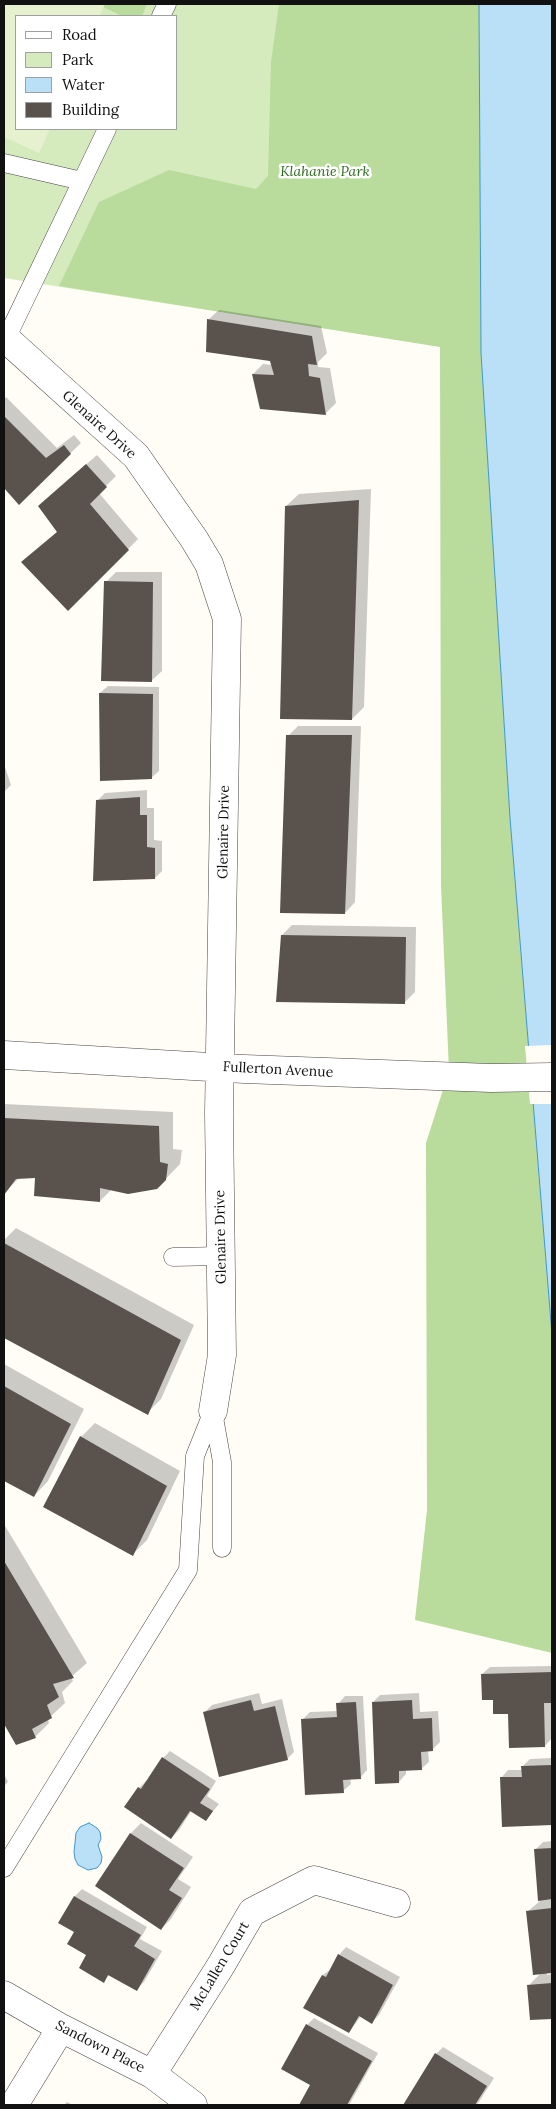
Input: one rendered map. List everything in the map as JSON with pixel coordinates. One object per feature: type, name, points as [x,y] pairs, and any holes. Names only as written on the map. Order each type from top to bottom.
[{"type":"street","name":"Glenaire Drive","points":[[5,338],[136,456],[194,539],[209,564],[228,618],[220,1067],[222,1355],[213,1411]]},
{"type":"street","name":"Fullerton Avenue","points":[[4,1055],[220,1067],[491,1078],[552,1077]]},
{"type":"street","name":"McLallen Court","points":[[152,2074],[220,1968],[252,1912],[314,1880],[396,1903]]},
{"type":"street","name":"Sandown Place","points":[[4,1995],[61,2028],[152,2074],[193,2105]]},
{"type":"street","points":[[14,2105],[61,2028]]},
{"type":"lane","points":[[5,338],[107,130]]},
{"type":"lane","points":[[4,164],[82,182]]},
{"type":"lane","points":[[173,1257],[221,1256]]},
{"type":"lane","points":[[213,1411],[222,1462],[222,1548]]},
{"type":"lane","points":[[4,1868],[188,1570],[195,1456],[213,1411]]},
{"type":"green space","name":"Klahanie Park","points":[[4,4],[479,4],[481,353],[4,278]]},
{"type":"green space","points":[[4,4],[105,4],[100,15],[15,15],[15,130],[50,130],[39,153],[4,137]]},
{"type":"green space","points":[[105,4],[147,4],[142,15],[120,15],[103,7]]},
{"type":"green space","points":[[279,4],[479,4],[481,353],[510,818],[552,1335],[552,1653],[415,1620],[427,1510],[426,1143],[449,1071],[441,886],[440,347],[59,286],[99,202],[169,170],[256,189],[268,176],[271,62]]},
{"type":"water","points":[[479,4],[552,4],[552,1335],[510,818],[481,353]]},
{"type":"water","points":[[89,1823],[100,1832],[101,1839],[98,1845],[102,1857],[101,1863],[97,1868],[88,1870],[78,1865],[74,1852],[76,1833],[80,1827]]},
{"type":"pier","points":[[552,1045],[552,1104],[530,1104],[525,1046]]},
{"type":"building","points":[[207,319],[312,336],[317,365],[308,364],[309,376],[320,378],[326,415],[260,409],[252,374],[274,375],[270,361],[206,352]]},
{"type":"building","points":[[4,416],[46,458],[64,445],[71,454],[19,505],[4,488]]},
{"type":"building","points":[[86,464],[107,487],[90,504],[129,550],[68,611],[21,562],[57,532],[38,506]]},
{"type":"building","points":[[359,500],[352,720],[280,719],[285,506]]},
{"type":"building","points":[[104,581],[153,582],[152,682],[101,681]]},
{"type":"building","points":[[99,693],[153,694],[152,779],[100,781]]},
{"type":"building","points":[[286,735],[352,735],[345,914],[280,913]]},
{"type":"building","points":[[140,797],[140,815],[147,815],[147,847],[155,848],[155,879],[93,881],[96,800]]},
{"type":"building","points":[[281,935],[406,937],[405,1004],[276,1002]]},
{"type":"building","points":[[4,1118],[159,1126],[160,1162],[168,1164],[166,1180],[157,1189],[128,1194],[100,1188],[100,1202],[34,1196],[35,1178],[16,1179],[4,1195]]},
{"type":"building","points":[[4,1243],[181,1340],[148,1415],[4,1338]]},
{"type":"building","points":[[4,1386],[71,1424],[34,1497],[4,1481]]},
{"type":"building","points":[[80,1436],[167,1486],[133,1556],[43,1507]]},
{"type":"building","points":[[4,1561],[74,1678],[53,1684],[59,1697],[47,1705],[52,1718],[32,1729],[36,1738],[16,1745],[4,1724]]},
{"type":"building","points":[[552,1672],[552,1703],[544,1703],[545,1747],[509,1748],[508,1714],[493,1714],[493,1700],[482,1700],[481,1674]]},
{"type":"building","points":[[251,1700],[254,1711],[275,1706],[288,1760],[219,1777],[203,1712]]},
{"type":"building","points":[[412,1700],[413,1719],[432,1718],[433,1751],[421,1752],[422,1770],[399,1771],[399,1783],[375,1784],[372,1702]]},
{"type":"building","points":[[356,1702],[361,1779],[343,1780],[344,1793],[305,1795],[301,1719],[337,1717],[336,1703]]},
{"type":"building","points":[[162,1757],[210,1789],[200,1803],[213,1811],[206,1821],[190,1811],[171,1839],[124,1807],[138,1787],[141,1789]]},
{"type":"building","points":[[552,1765],[552,1825],[502,1827],[500,1777],[522,1777],[521,1766]]},
{"type":"building","points":[[130,1833],[184,1868],[169,1890],[182,1898],[161,1930],[95,1886]]},
{"type":"building","points":[[552,1848],[552,1899],[538,1901],[534,1849]]},
{"type":"building","points":[[74,1896],[141,1935],[134,1946],[155,1959],[137,1991],[108,1975],[104,1983],[79,1968],[86,1955],[67,1944],[74,1932],[58,1923]]},
{"type":"building","points":[[552,1908],[552,1973],[533,1975],[526,1911]]},
{"type":"building","points":[[338,1954],[393,1985],[372,2024],[359,2016],[349,2033],[303,2008],[322,1975],[326,1977]]},
{"type":"building","points":[[552,1983],[552,2019],[530,2020],[527,1985]]},
{"type":"building","points":[[306,2024],[372,2061],[347,2105],[299,2105],[310,2085],[281,2069]]},
{"type":"building","points":[[435,2053],[487,2086],[475,2105],[403,2105]]}]
